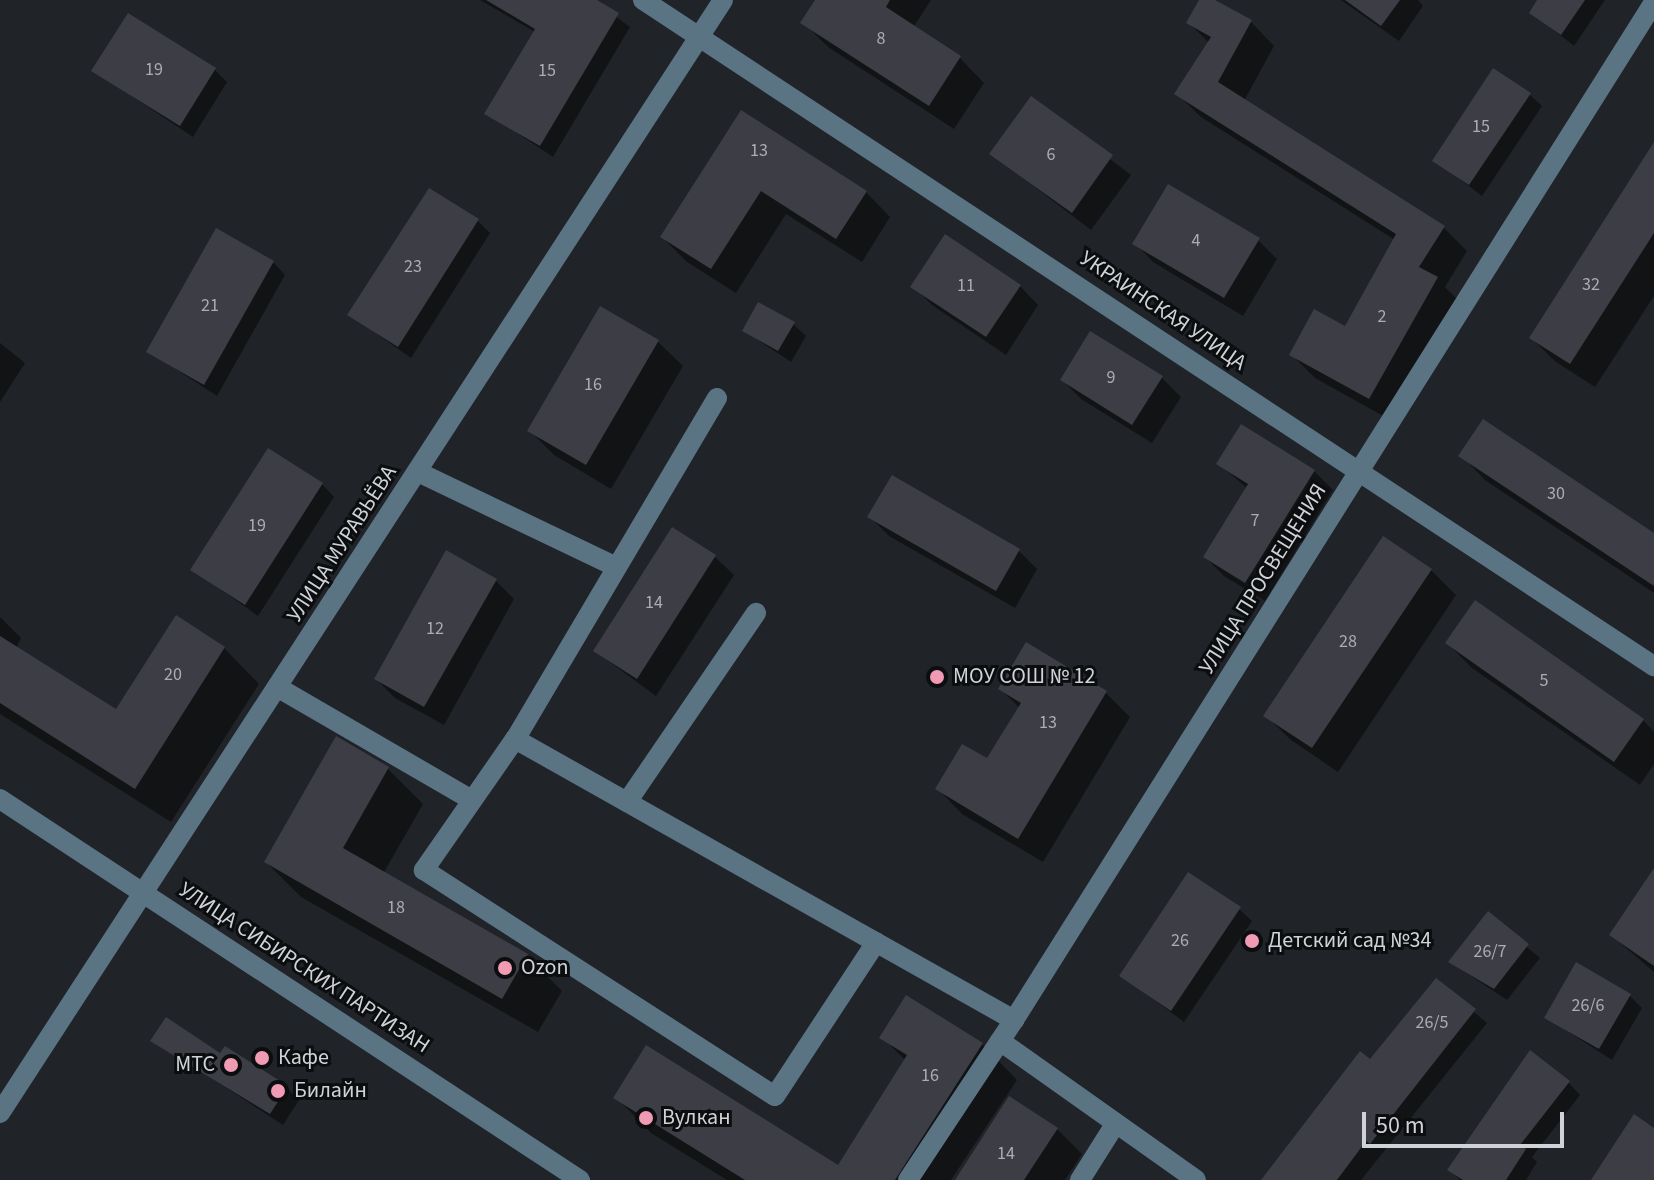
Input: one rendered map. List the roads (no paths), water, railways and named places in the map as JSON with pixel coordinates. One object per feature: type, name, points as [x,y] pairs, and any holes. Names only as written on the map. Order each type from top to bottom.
[{"type":"street","name":"УКРАИНСКАЯ УЛИЦА","points":[[643,0],[1654,666]]},
{"type":"street","name":"УЛИЦА МУРАВЬЁВА","points":[[0,1113],[723,0]]},
{"type":"street","name":"УЛИЦА ПРОСВЕЩЕНИЯ","points":[[908,1180],[1014,1020],[1654,2]]},
{"type":"street","points":[[717,398],[515,739],[424,870],[775,1096],[876,942]]},
{"type":"street","points":[[418,472],[616,567]]},
{"type":"street","points":[[627,802],[756,613]]},
{"type":"street","points":[[277,687],[472,800]]},
{"type":"street","points":[[515,739],[1014,1020]]},
{"type":"street","name":"УЛИЦА СИБИРСКИХ ПАРТИЗАН","points":[[0,799],[580,1180]]},
{"type":"street","points":[[1000,1041],[1114,1126],[1196,1180]]},
{"type":"street","points":[[1080,1180],[1114,1126]]},
{"type":"place","name":"МОУ СОШ № 12","points":[[937,677]]},
{"type":"place","name":"Детский сад №34","points":[[1252,941]]},
{"type":"place","name":"Ozon","points":[[505,968]]},
{"type":"place","name":"Кафе","points":[[262,1058]]},
{"type":"place","name":"МТС","points":[[231,1065]]},
{"type":"place","name":"Билайн","points":[[278,1091]]},
{"type":"place","name":"Вулкан","points":[[646,1118]]}]
